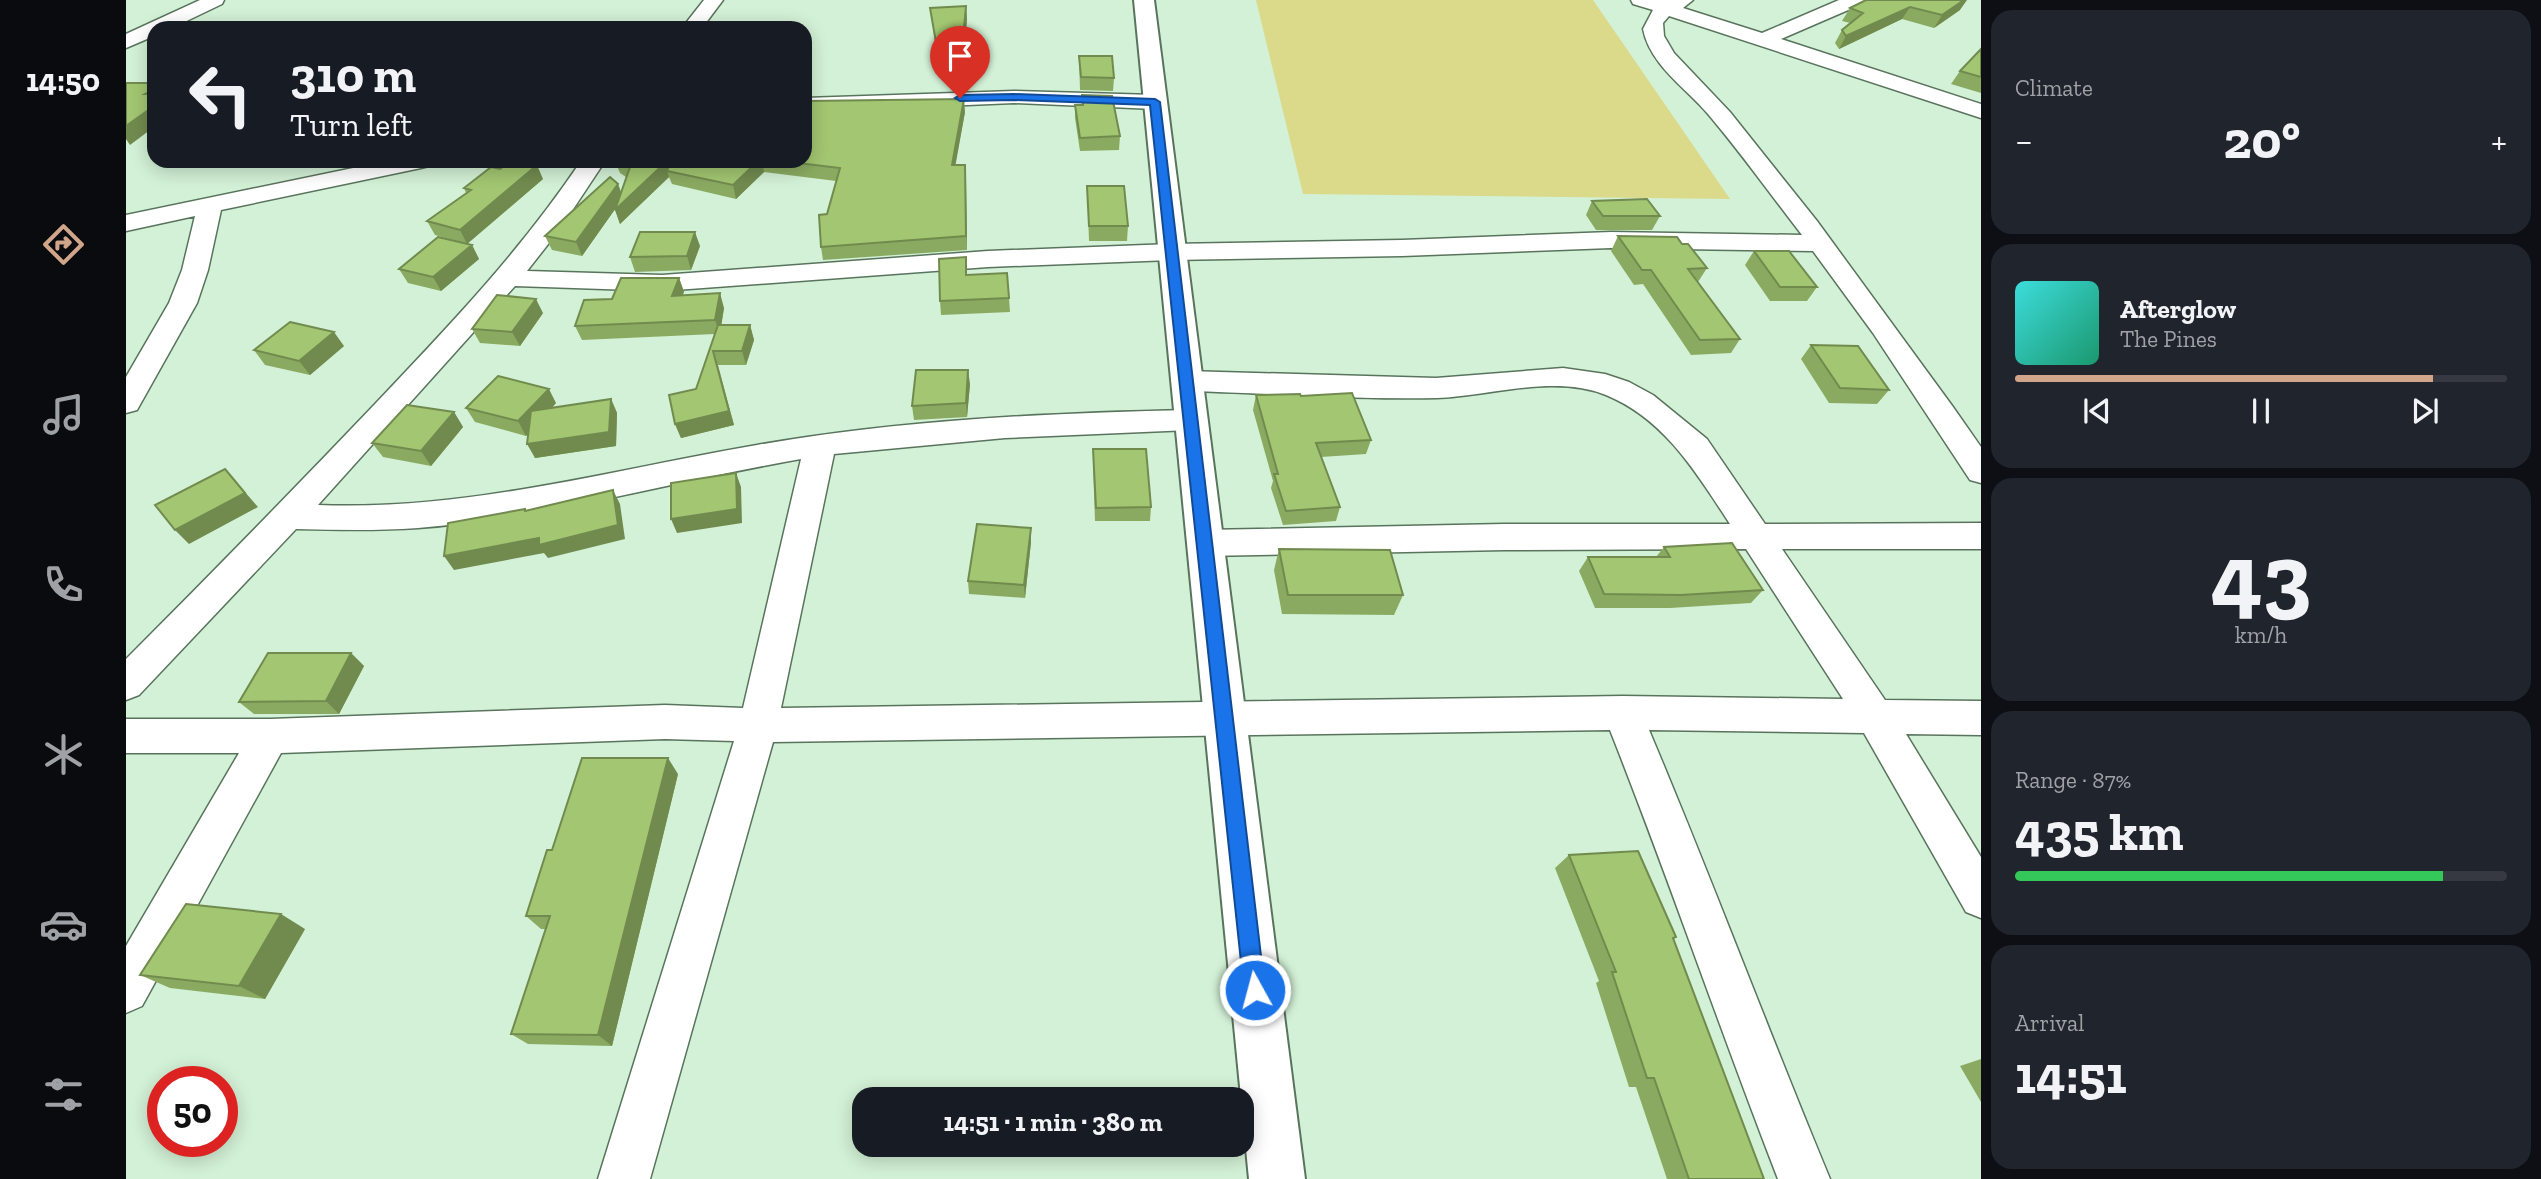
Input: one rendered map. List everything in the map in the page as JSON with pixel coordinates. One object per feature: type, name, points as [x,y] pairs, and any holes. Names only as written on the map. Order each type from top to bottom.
[{"type":"main road","points":[[1144,0],[1223,720],[1277,1179]]},
{"type":"street","points":[[170,21],[215,0]]},
{"type":"street","points":[[698,21],[714,0]]},
{"type":"street","points":[[1640,0],[1675,4],[1763,40],[1981,111]]},
{"type":"street","points":[[1763,40],[1855,0]]},
{"type":"street","points":[[1675,4],[1654,20],[1654,38],[1671,61],[1711,102],[1820,243],[1981,472]]},
{"type":"street","points":[[126,42],[147,32]]},
{"type":"street","points":[[812,105],[1014,97],[1155,102]]},
{"type":"street","points":[[126,223],[387,168]]},
{"type":"street","points":[[126,684],[288,516],[508,278],[551,224],[588,168]]},
{"type":"street","points":[[126,403],[183,303],[195,270],[210,205]]},
{"type":"street","points":[[508,278],[662,283],[988,259],[1171,252],[1402,248],[1611,240],[1820,243]]},
{"type":"street","points":[[1186,381],[1438,388],[1545,377],[1584,378],[1609,385],[1634,397],[1660,414],[1696,447],[1874,715],[1981,897]]},
{"type":"street","points":[[288,516],[359,521],[488,506],[820,446],[933,433],[1089,422],[1190,420]]},
{"type":"street","points":[[624,1179],[758,725],[820,446]]},
{"type":"street","points":[[1204,543],[1753,535],[1981,536]]},
{"type":"street","points":[[1623,713],[1687,871],[1764,1080],[1804,1179]]},
{"type":"street","points":[[126,736],[270,736],[665,722],[758,725],[1623,713],[1981,718]]},
{"type":"street","points":[[126,990],[270,736]]},
{"type":"shaded area","points":[[1256,0],[1593,0],[1730,199],[1303,194]]},
{"type":"building","points":[[1866,0],[1964,0],[1942,15],[1910,7],[1846,36],[1842,30],[1863,13],[1850,8]]},
{"type":"building","points":[[966,6],[962,48],[937,48],[930,8]]},
{"type":"building","points":[[1981,49],[1981,77],[1960,71]]},
{"type":"building","points":[[1079,56],[1112,56],[1114,78],[1081,77]]},
{"type":"building","points":[[126,83],[147,83],[147,111],[126,126]]},
{"type":"building","points":[[1082,95],[1112,96],[1120,136],[1080,138],[1075,105],[1083,105]]},
{"type":"building","points":[[964,99],[952,165],[965,165],[966,236],[821,247],[819,215],[827,214],[840,168],[812,165],[812,101]]},
{"type":"building","points":[[490,168],[533,168],[460,230],[427,221],[471,190],[464,188]]},
{"type":"building","points":[[630,168],[660,168],[615,210]]},
{"type":"building","points":[[668,168],[751,168],[733,185],[667,171]]},
{"type":"building","points":[[610,177],[618,184],[576,242],[545,236]]},
{"type":"building","points":[[1087,186],[1124,186],[1128,226],[1089,226]]},
{"type":"building","points":[[1647,199],[1660,216],[1603,216],[1592,201]]},
{"type":"building","points":[[640,232],[695,232],[687,256],[630,257]]},
{"type":"building","points":[[1618,236],[1677,237],[1682,244],[1688,244],[1707,268],[1688,269],[1740,339],[1700,340],[1651,270],[1642,270]]},
{"type":"building","points":[[438,237],[472,245],[433,277],[399,269]]},
{"type":"building","points":[[1754,251],[1789,251],[1817,287],[1780,287]]},
{"type":"building","points":[[966,257],[966,275],[1007,273],[1009,298],[940,301],[939,259]]},
{"type":"building","points":[[621,278],[679,278],[672,296],[720,293],[715,320],[575,326],[584,300],[612,299]]},
{"type":"building","points":[[497,295],[536,299],[512,332],[472,329]]},
{"type":"building","points":[[290,322],[334,332],[299,361],[254,350]]},
{"type":"building","points":[[718,325],[750,325],[742,351],[713,351],[729,411],[675,424],[669,395],[696,389]]},
{"type":"building","points":[[1811,345],[1858,346],[1889,390],[1840,388]]},
{"type":"building","points":[[916,370],[968,370],[966,403],[912,406]]},
{"type":"building","points":[[498,376],[549,389],[518,421],[466,408]]},
{"type":"building","points":[[1352,393],[1371,440],[1316,443],[1340,507],[1286,511],[1274,474],[1278,474],[1256,395]]},
{"type":"building","points":[[611,399],[609,432],[527,444],[531,411]]},
{"type":"building","points":[[407,405],[454,412],[421,451],[372,443]]},
{"type":"building","points":[[1093,449],[1146,449],[1151,507],[1096,508]]},
{"type":"building","points":[[225,469],[245,493],[175,530],[155,505]]},
{"type":"building","points":[[736,473],[737,509],[671,519],[671,483]]},
{"type":"building","points":[[613,490],[618,525],[539,545],[539,538],[444,556],[448,523],[525,511]]},
{"type":"building","points":[[977,524],[1031,528],[1024,585],[968,581]]},
{"type":"building","points":[[1732,543],[1763,590],[1681,595],[1604,594],[1588,557],[1670,557],[1664,547]]},
{"type":"building","points":[[1279,549],[1390,550],[1403,595],[1288,595]]},
{"type":"building","points":[[268,653],[351,653],[326,701],[239,702]]},
{"type":"building","points":[[582,758],[668,758],[598,1035],[511,1034],[550,916],[526,916],[547,850],[552,850]]},
{"type":"building","points":[[1638,851],[1676,937],[1673,938],[1764,1179],[1689,1179],[1654,1078],[1647,1078],[1612,972],[1616,972],[1569,855]]},
{"type":"building","points":[[186,904],[281,914],[239,986],[140,975]]},
{"type":"route","points":[[960,98],[1014,97],[1155,102],[1255,990]]}]
